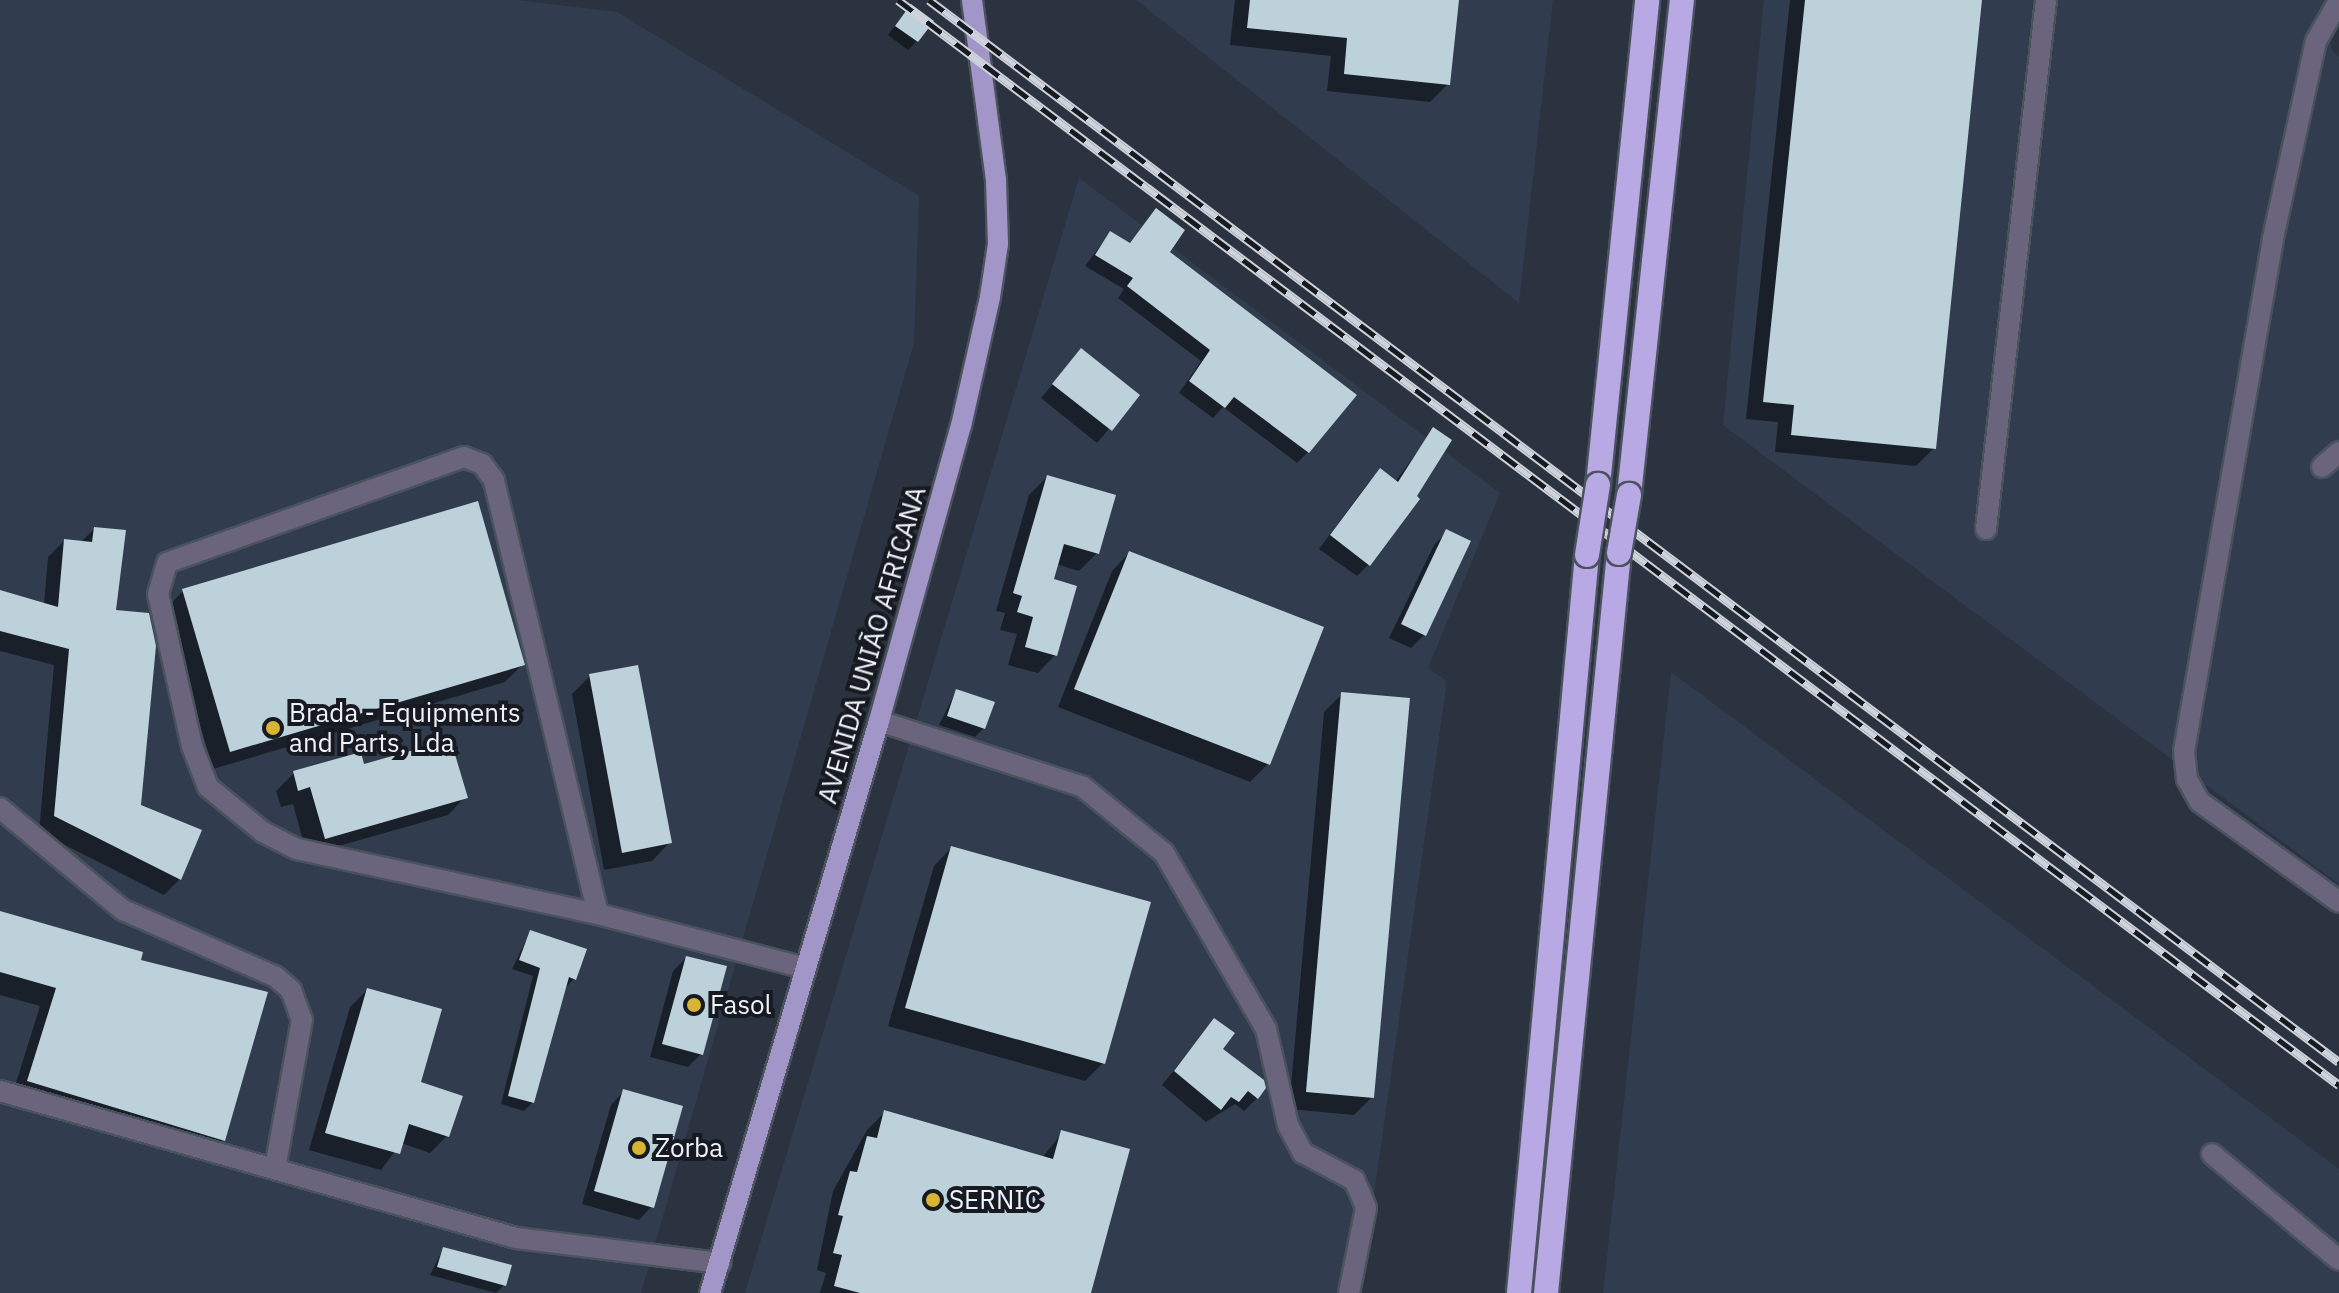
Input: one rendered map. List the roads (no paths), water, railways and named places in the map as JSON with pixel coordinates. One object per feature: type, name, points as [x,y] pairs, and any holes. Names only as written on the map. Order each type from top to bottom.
[{"type":"highway","points":[[1519,1293],[1587,555],[1598,485],[1647,0]]},
{"type":"highway","points":[[1546,1293],[1619,553],[1636,437],[1682,0]]},
{"type":"main road","name":"AVENIDA UNIÃO AFRICANA","points":[[710,1293],[879,721],[961,426],[998,244],[996,180],[972,0]]},
{"type":"lane","points":[[1986,529],[2046,0]]},
{"type":"lane","points":[[2339,1],[2316,41],[2273,239],[2184,751],[2187,779],[2200,802],[2339,902]]},
{"type":"lane","points":[[2322,467],[2339,452]]},
{"type":"lane","points":[[598,914],[494,480],[482,464],[464,457],[167,563],[158,594],[192,746],[208,787],[235,813],[297,849],[598,914],[805,968]]},
{"type":"lane","points":[[879,721],[1083,787],[1164,853],[1266,1029],[1288,1125],[1303,1153],[1354,1180],[1361,1195],[1366,1208],[1349,1293]]},
{"type":"lane","points":[[0,808],[123,910],[276,977],[291,990],[302,1020],[275,1169]]},
{"type":"lane","points":[[0,1091],[516,1238],[720,1263]]},
{"type":"lane","points":[[2212,1154],[2339,1260]]},
{"type":"railway","points":[[898,0],[2339,1085]]},
{"type":"railway","points":[[929,0],[2339,1062]]},
{"type":"place","name":"Brada - Equipments and Parts, Lda","points":[[273,728]]},
{"type":"place","name":"Fasol","points":[[694,1005]]},
{"type":"place","name":"Zorba","points":[[639,1148]]},
{"type":"place","name":"SERNIC","points":[[933,1200]]}]
